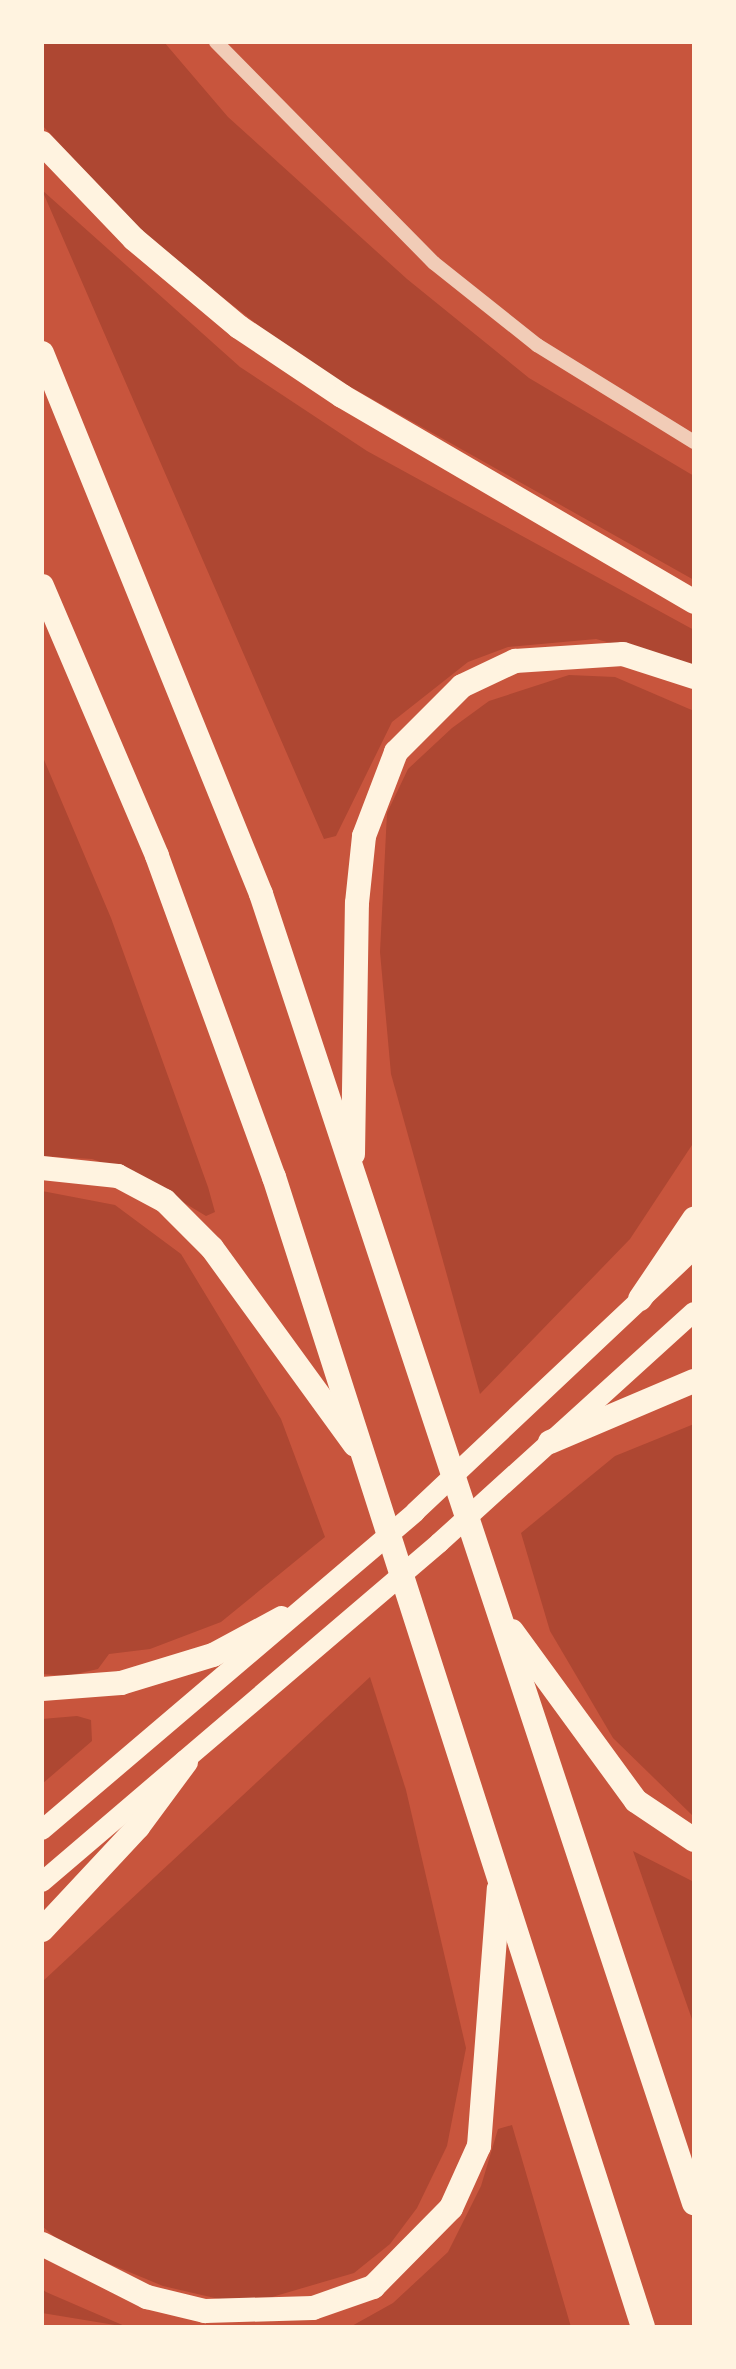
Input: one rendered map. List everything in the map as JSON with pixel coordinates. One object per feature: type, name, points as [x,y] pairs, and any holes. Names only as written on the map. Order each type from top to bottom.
[{"type":"highway","points":[[42,143],[134,239],[239,327],[342,396],[694,602]]},
{"type":"highway","points":[[42,353],[261,894],[694,2203]]},
{"type":"highway","points":[[42,586],[157,856],[371,1466],[643,2327]]},
{"type":"highway","points":[[353,1172],[357,903],[364,836],[396,752],[462,686],[515,661],[623,654],[694,677]]},
{"type":"highway","points":[[42,1168],[118,1176],[165,1201],[212,1248],[371,1466]]},
{"type":"highway","points":[[640,1299],[694,1219]]},
{"type":"highway","points":[[550,1442],[694,1381]]},
{"type":"highway","points":[[495,1606],[636,1801],[694,1840]]},
{"type":"highway","points":[[42,1689],[134,1679],[213,1655],[282,1618]]},
{"type":"highway","points":[[42,1930],[138,1827],[186,1762]]},
{"type":"highway","points":[[42,2244],[147,2297],[205,2311],[313,2308],[373,2287],[451,2208],[479,2146],[499,1871]]},
{"type":"main road","points":[[42,1830],[282,1618],[415,1512],[694,1249]]},
{"type":"main road","points":[[42,1882],[186,1762],[694,1312]]},
{"type":"main road","points":[[646,1355],[694,1329]]},
{"type":"street","points":[[216,42],[434,263],[537,345],[694,442]]},
{"type":"shaded area","points":[[42,42],[164,42],[228,117],[407,279],[529,378],[694,476],[694,580],[301,359],[151,241],[42,125]]},
{"type":"shaded area","points":[[42,190],[240,367],[367,451],[694,630],[694,666],[596,639],[508,647],[468,662],[392,722],[336,836],[324,839]]},
{"type":"shaded area","points":[[569,675],[615,677],[694,711],[694,1142],[630,1239],[480,1394],[391,1074],[380,952],[387,813],[408,769],[452,728],[489,701]]},
{"type":"shaded area","points":[[42,755],[111,918],[208,1187],[215,1212],[206,1216],[138,1175],[92,1159],[42,1156]]},
{"type":"shaded area","points":[[42,1191],[115,1205],[181,1254],[281,1419],[325,1537],[221,1622],[150,1649],[109,1654],[98,1669],[67,1676],[42,1674]]},
{"type":"shaded area","points":[[694,1424],[694,1817],[613,1738],[550,1631],[521,1533],[615,1456]]},
{"type":"shaded area","points":[[370,1677],[406,1790],[466,2048],[447,2146],[417,2208],[390,2244],[354,2273],[272,2297],[219,2299],[163,2286],[64,2245],[42,2226],[42,1982]]},
{"type":"shaded area","points":[[77,1716],[91,1720],[92,1741],[42,1784],[42,1719]]},
{"type":"shaded area","points":[[633,1851],[694,1882],[694,2025]]},
{"type":"shaded area","points":[[512,2125],[571,2327],[350,2327],[393,2303],[448,2252],[481,2186],[498,2129]]},
{"type":"shaded area","points":[[42,2289],[46,2292],[127,2327],[42,2313]]}]
